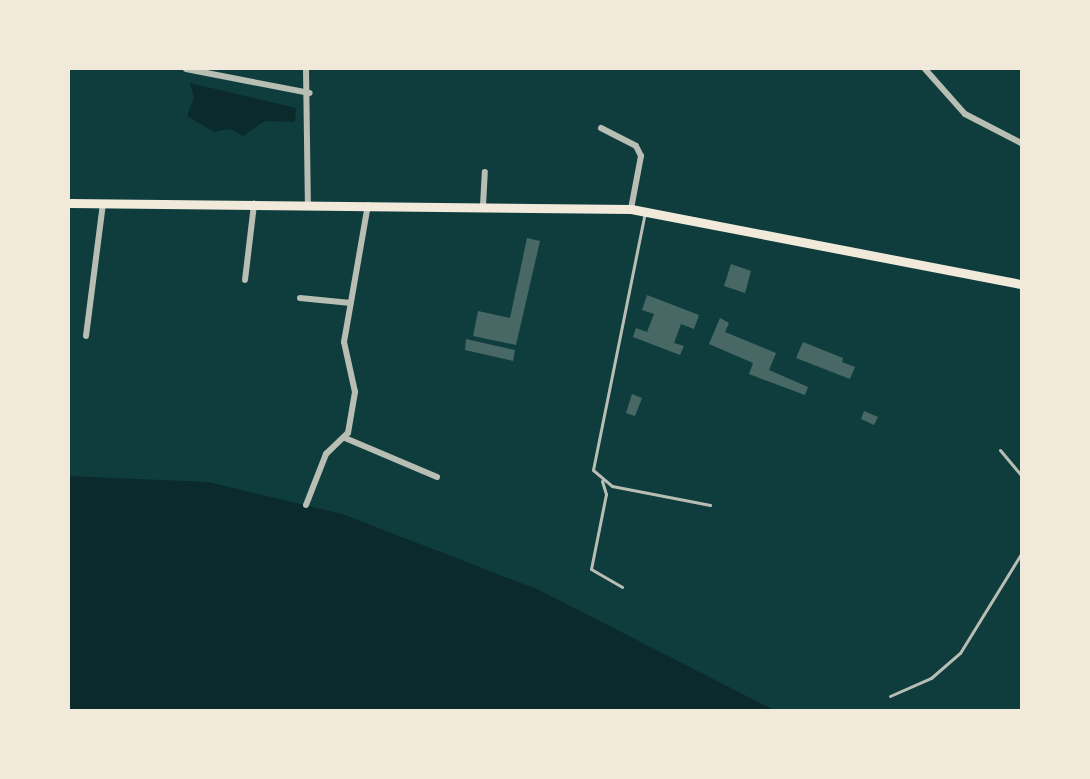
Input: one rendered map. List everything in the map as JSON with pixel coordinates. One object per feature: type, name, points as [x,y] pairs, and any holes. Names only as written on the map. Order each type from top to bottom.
[{"type":"main road","points":[[69,203],[631,209],[1021,284]]},
{"type":"street","points":[[186,69],[310,93]]},
{"type":"street","points":[[306,69],[310,93],[308,205]]},
{"type":"street","points":[[925,69],[965,114],[1021,142]]},
{"type":"street","points":[[602,128],[636,146],[641,156],[631,209]]},
{"type":"street","points":[[483,206],[485,172]]},
{"type":"street","points":[[86,336],[103,203]]},
{"type":"street","points":[[245,280],[254,204]]},
{"type":"street","points":[[306,505],[326,454],[345,438],[355,392],[344,342],[368,205]]},
{"type":"street","points":[[300,298],[351,303]]},
{"type":"street","points":[[345,438],[438,477]]},
{"type":"lane","points":[[622,587],[591,569],[606,494],[602,480],[593,471],[645,211]]},
{"type":"lane","points":[[1000,450],[1021,475]]},
{"type":"lane","points":[[602,480],[710,505]]},
{"type":"lane","points":[[890,696],[931,678],[960,653],[1021,554]]},
{"type":"water","points":[[190,83],[296,108],[295,122],[265,121],[243,136],[230,129],[214,132],[187,116],[194,97]]},
{"type":"water","points":[[69,476],[208,482],[342,514],[539,590],[774,710],[69,710]]},
{"type":"building","points":[[527,238],[540,241],[516,345],[473,336],[478,311],[510,318]]},
{"type":"building","points":[[731,264],[751,271],[745,293],[724,286]]},
{"type":"building","points":[[647,295],[699,315],[694,329],[681,324],[674,343],[684,346],[680,355],[633,337],[636,328],[647,332],[654,314],[642,310]]},
{"type":"building","points":[[720,318],[729,323],[725,332],[776,353],[769,370],[808,387],[805,395],[749,374],[753,363],[709,344]]},
{"type":"building","points":[[466,339],[515,350],[513,361],[465,350]]},
{"type":"building","points":[[803,342],[843,358],[842,362],[855,367],[850,379],[796,358]]},
{"type":"building","points":[[632,394],[642,398],[635,416],[626,413]]},
{"type":"building","points":[[864,411],[878,417],[874,425],[861,419]]}]
